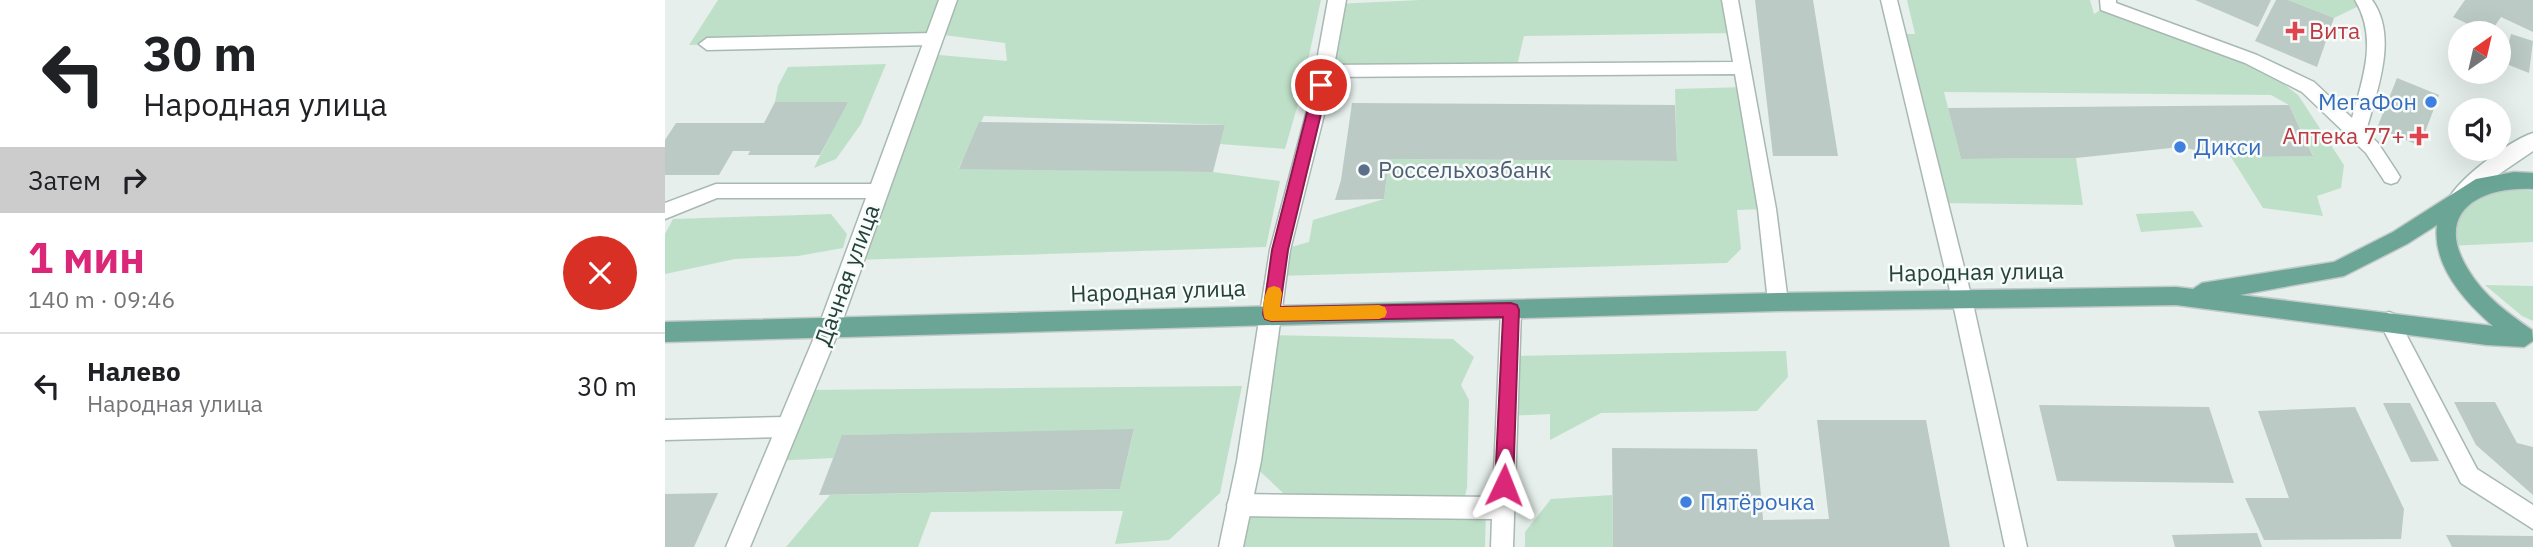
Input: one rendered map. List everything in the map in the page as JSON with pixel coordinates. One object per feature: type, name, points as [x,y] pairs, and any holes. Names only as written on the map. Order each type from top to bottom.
[{"type":"main road","name":"Народная улица","points":[[2176,296],[2337,270],[2400,238],[2483,185],[2514,180],[2533,181]]},
{"type":"main road","points":[[2458,200],[2447,227],[2448,246],[2455,265],[2471,291],[2492,313],[2528,339]]},
{"type":"main road","name":"Народная улица","points":[[665,331],[1778,302],[2176,296],[2528,339]]},
{"type":"street","name":"Дачная улица","points":[[738,547],[829,328],[948,0]]},
{"type":"street","points":[[1231,547],[1249,461],[1280,250],[1324,71],[1337,0]]},
{"type":"street","points":[[2458,200],[2476,179],[2533,141]]},
{"type":"lane","points":[[1730,0],[1767,209],[1778,302]]},
{"type":"lane","points":[[1889,0],[1962,299],[2016,547]]},
{"type":"lane","points":[[2108,0],[2107,6],[2251,59],[2308,87],[2372,148],[2391,177]]},
{"type":"lane","points":[[2357,134],[2374,58],[2378,26],[2363,0]]},
{"type":"lane","points":[[707,44],[933,39]]},
{"type":"lane","points":[[1324,71],[1742,68]]},
{"type":"lane","points":[[665,211],[716,191],[879,191]]},
{"type":"lane","points":[[1502,547],[1511,310]]},
{"type":"lane","points":[[2389,321],[2469,476],[2533,517]]},
{"type":"lane","points":[[665,430],[787,427]]},
{"type":"lane","points":[[1238,505],[1503,508]]},
{"type":"green space","points":[[718,0],[1321,0],[1300,97],[1285,149],[1220,144],[1225,125],[984,116],[959,168],[1213,172],[1280,181],[1266,247],[854,260],[928,54],[1007,61],[1005,43],[936,34],[689,45]]},
{"type":"green space","points":[[1420,0],[1730,0],[1736,33],[1524,36],[1516,70],[1324,71],[1336,4]]},
{"type":"green space","points":[[1907,0],[2090,0],[2094,14],[2107,6],[2251,59],[2298,95],[2344,165],[2341,188],[2317,196],[2323,216],[2263,208],[2231,157],[2313,155],[2289,105],[2271,95],[1944,92],[1961,159],[2076,158],[2083,205],[1940,203],[1897,34],[1915,34]]},
{"type":"green space","points":[[2288,0],[2363,0],[2367,2],[2334,18]]},
{"type":"green space","points":[[886,64],[861,124],[836,159],[814,168],[847,102],[775,102],[778,86],[788,67]]},
{"type":"green space","points":[[1746,87],[1767,209],[1737,210],[1741,249],[1727,263],[1277,276],[1280,250],[1309,242],[1313,220],[1384,199],[1389,159],[1677,161],[1675,89]]},
{"type":"green space","points":[[2533,191],[2533,242],[2448,246],[2450,218],[2469,204],[2498,192]]},
{"type":"green space","points":[[2193,211],[2203,227],[2141,232],[2136,214]]},
{"type":"green space","points":[[831,214],[847,234],[843,248],[798,256],[735,259],[665,274],[665,234],[673,219]]},
{"type":"green space","points":[[2485,285],[2533,286],[2533,321],[2522,316]]},
{"type":"green space","points":[[1268,335],[1453,339],[1474,357],[1461,385],[1469,400],[1467,488],[1462,507],[1486,508],[1485,547],[1231,547],[1238,505],[1297,506],[1249,461]]},
{"type":"green space","points":[[1786,351],[1788,377],[1757,411],[1601,413],[1550,440],[1550,414],[1507,416],[1510,356]]},
{"type":"green space","points":[[1242,386],[1220,493],[1169,540],[1115,544],[1123,511],[931,512],[918,547],[786,547],[830,495],[1120,489],[1134,430],[843,435],[833,458],[772,461],[803,390]]},
{"type":"green space","points":[[1612,495],[1613,547],[1525,547],[1525,532],[1551,499]]},
{"type":"building","points":[[1755,0],[1813,0],[1838,156],[1773,156]]},
{"type":"building","points":[[2195,0],[2271,0],[2258,27]]},
{"type":"building","name":"Вита","points":[[2276,0],[2288,0],[2334,18],[2317,67],[2255,41]]},
{"type":"building","points":[[2465,0],[2533,0],[2533,32],[2501,17],[2498,21],[2462,21],[2453,17]]},
{"type":"building","points":[[2511,34],[2533,41],[2529,73],[2511,66]]},
{"type":"building","points":[[2397,78],[2439,95],[2420,146],[2377,128]]},
{"type":"building","points":[[775,102],[848,102],[820,155],[748,155],[750,151],[733,151],[719,175],[665,175],[665,140],[676,123],[764,123]]},
{"type":"building","points":[[1352,103],[1675,105],[1677,161],[1389,159],[1384,199],[1335,200],[1341,180]]},
{"type":"building","points":[[2289,105],[2313,156],[2231,157],[2180,147],[2076,158],[1961,159],[1948,108]]},
{"type":"building","points":[[979,122],[1225,125],[1213,172],[959,169]]},
{"type":"building","points":[[2454,402],[2495,402],[2517,443],[2533,447],[2533,495],[2476,445]]},
{"type":"building","points":[[2383,403],[2410,403],[2439,461],[2411,462]]},
{"type":"building","points":[[2039,405],[2209,407],[2234,483],[2057,481]]},
{"type":"building","points":[[2355,407],[2404,509],[2401,539],[2264,540],[2245,498],[2289,498],[2258,411]]},
{"type":"building","points":[[1817,420],[1926,420],[1950,547],[1613,547],[1612,448],[1757,449],[1763,520],[1829,519]]},
{"type":"building","points":[[1134,429],[1120,489],[819,495],[842,435]]},
{"type":"building","points":[[718,493],[694,547],[665,547],[665,494]]},
{"type":"building","points":[[2257,533],[2262,547],[2175,547],[2172,535]]},
{"type":"building","points":[[2446,535],[2533,536],[2533,547],[2452,547]]},
{"type":"slow traffic","points":[[1274,293],[1271,314],[1379,312]]},
{"type":"place","name":"Вита","points":[[2295,31]]},
{"type":"place","name":"МегаФон","points":[[2431,102]]},
{"type":"place","name":"Аптека 77+","points":[[2419,136]]},
{"type":"place","name":"Дикси","points":[[2180,147]]},
{"type":"place","name":"Россельхозбанк","points":[[1364,170]]},
{"type":"place","name":"Пятёрочка","points":[[1686,502]]},
{"type":"route","points":[[1321,85],[1280,250],[1271,314],[1511,310],[1504,485]]}]
